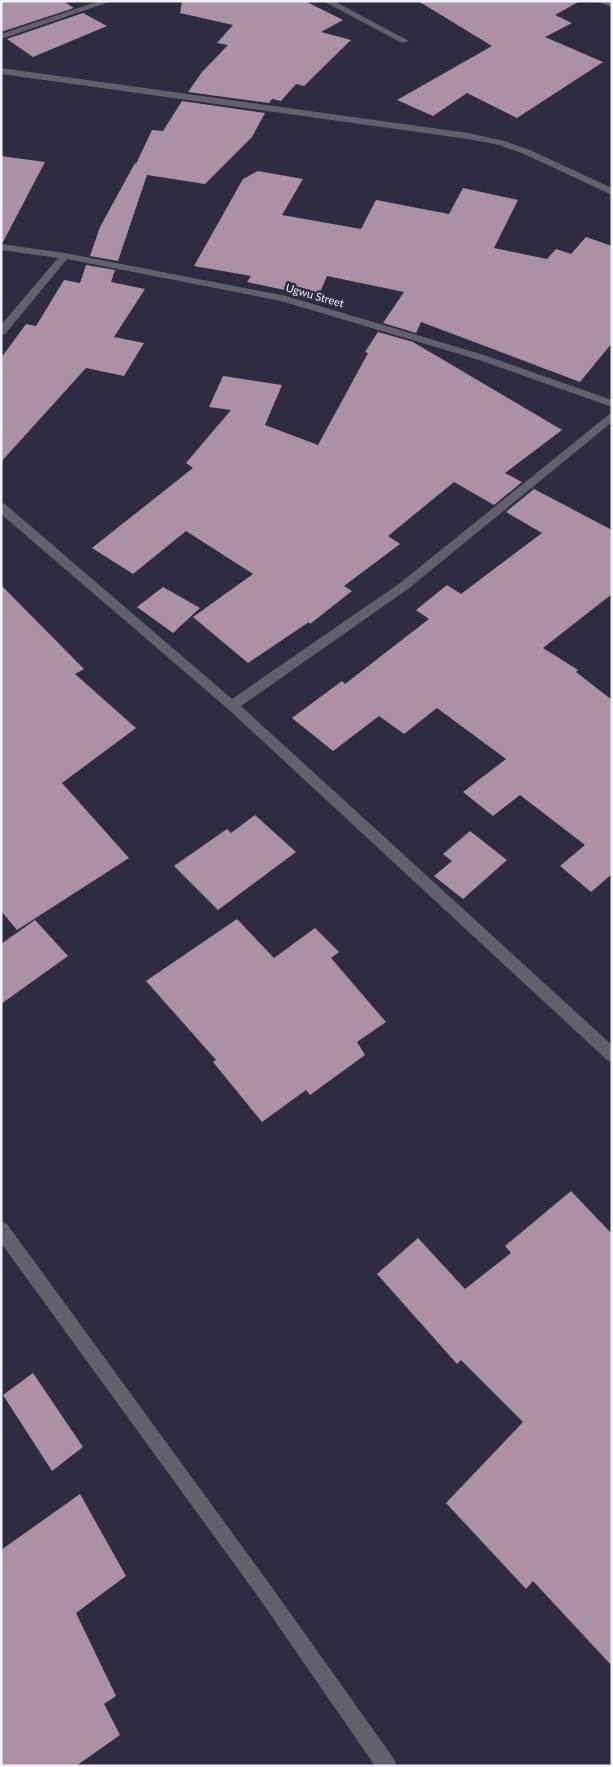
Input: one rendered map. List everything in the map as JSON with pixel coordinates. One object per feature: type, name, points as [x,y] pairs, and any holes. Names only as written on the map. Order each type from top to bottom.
[{"type":"street","points":[[1,37],[108,1]]},
{"type":"street","points":[[327,1],[405,41]]},
{"type":"street","points":[[604,1],[612,5]]},
{"type":"street","points":[[1,71],[468,136],[501,143],[528,152],[612,192]]},
{"type":"street","name":"Ugwu Street","points":[[1,246],[65,256],[282,298],[480,357],[612,404]]},
{"type":"street","points":[[1,332],[65,256]]},
{"type":"street","points":[[232,706],[404,586],[612,416]]},
{"type":"street","points":[[1,507],[232,706],[612,1055]]},
{"type":"street","points":[[1,1229],[264,1592],[387,1766]]},
{"type":"building","points":[[1,1],[63,1],[74,8],[1,32]]},
{"type":"building","points":[[182,1],[305,1],[343,20],[321,32],[351,40],[304,86],[296,84],[281,101],[272,99],[269,103],[188,92],[202,72],[228,45],[217,43],[233,25],[180,13]]},
{"type":"building","points":[[418,1],[580,1],[555,15],[572,23],[545,37],[603,62],[517,118],[467,93],[433,116],[397,100],[492,46]]},
{"type":"building","points":[[83,13],[107,26],[33,57],[7,39]]},
{"type":"building","points":[[182,101],[265,113],[252,137],[205,184],[147,175],[118,261],[90,256],[100,227],[136,164],[152,130],[163,131]]},
{"type":"building","points":[[1,156],[45,162],[3,242],[1,242]]},
{"type":"building","points":[[258,171],[303,179],[282,215],[361,229],[376,200],[449,214],[463,188],[518,200],[494,248],[547,259],[556,249],[571,254],[586,237],[612,246],[612,343],[580,382],[421,322],[416,333],[383,323],[404,292],[327,276],[318,297],[247,282],[251,276],[194,266],[243,179]]},
{"type":"building","points":[[86,265],[115,270],[111,282],[145,289],[114,337],[144,343],[124,376],[86,368],[1,462],[1,358],[26,324],[36,326],[64,280],[80,283]]},
{"type":"building","points":[[378,332],[413,342],[562,430],[505,473],[522,482],[494,505],[454,482],[388,536],[400,544],[344,586],[352,591],[310,624],[309,622],[248,663],[193,617],[253,574],[186,531],[133,574],[92,548],[193,468],[186,463],[231,410],[209,407],[223,376],[282,385],[265,425],[318,445],[368,353],[365,352]]},
{"type":"building","points":[[534,489],[612,530],[612,594],[543,648],[578,670],[576,672],[612,700],[612,874],[591,892],[560,866],[585,845],[520,795],[493,816],[463,792],[506,759],[437,708],[404,734],[379,716],[333,751],[292,718],[342,681],[345,684],[429,619],[416,610],[447,585],[461,594],[542,533],[506,512]]},
{"type":"building","points":[[1,585],[84,669],[75,674],[136,728],[62,783],[129,858],[17,930],[1,911]]},
{"type":"building","points":[[163,587],[200,608],[173,633],[137,607]]},
{"type":"building","points":[[255,815],[296,852],[218,910],[174,866],[227,829],[231,833]]},
{"type":"building","points":[[470,831],[507,860],[463,899],[434,876],[452,861],[443,854]]},
{"type":"building","points":[[237,919],[274,958],[315,928],[339,952],[331,958],[386,1022],[357,1042],[365,1055],[310,1095],[306,1090],[262,1122],[213,1062],[216,1060],[146,981]]},
{"type":"building","points":[[35,920],[68,956],[1,1004],[1,944]]},
{"type":"building","points":[[571,1191],[612,1234],[612,1666],[533,1581],[526,1589],[446,1503],[523,1422],[461,1360],[457,1364],[377,1274],[418,1238],[465,1289],[511,1253],[505,1246]]},
{"type":"building","points":[[33,1373],[83,1447],[52,1471],[3,1395]]},
{"type":"building","points":[[80,1494],[126,1576],[76,1613],[116,1696],[104,1704],[120,1735],[76,1766],[1,1766],[1,1550]]}]
